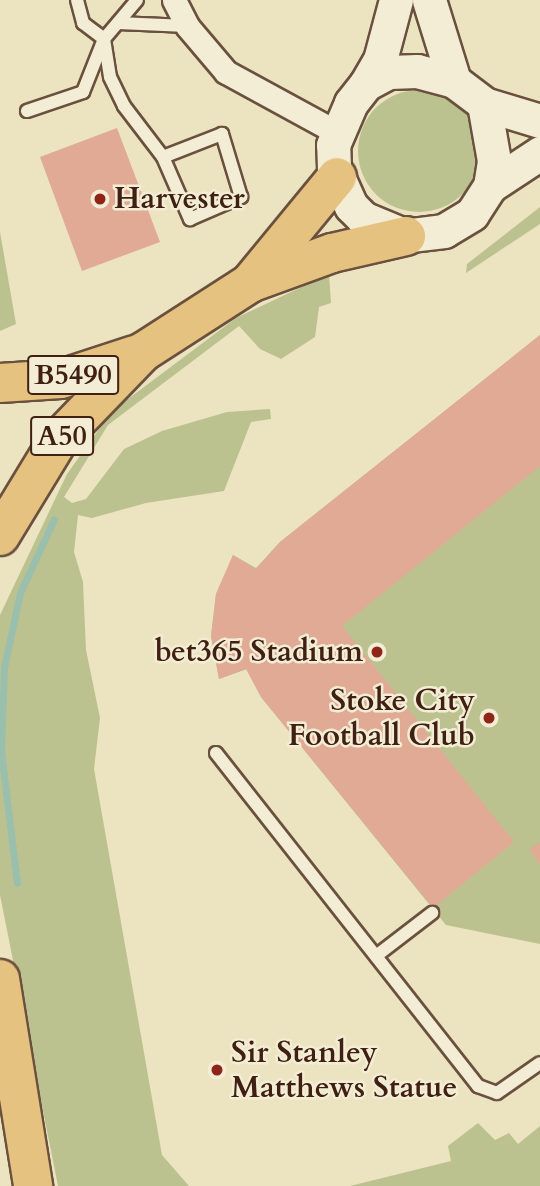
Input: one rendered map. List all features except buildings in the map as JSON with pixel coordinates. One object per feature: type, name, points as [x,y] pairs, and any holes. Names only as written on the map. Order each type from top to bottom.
[{"type":"highway","points":[[250,283],[337,177]]},
{"type":"highway","points":[[144,352],[250,283],[332,253],[406,236]]},
{"type":"highway","name":"B5490","points":[[0,383],[61,379],[144,352]]},
{"type":"highway","name":"A50","points":[[0,536],[59,439],[144,352]]},
{"type":"highway","points":[[0,979],[30,1186]]},
{"type":"highway","points":[[0,1069],[30,1186]]},
{"type":"main road","points":[[396,0],[380,60],[336,132],[337,177],[363,218],[406,236],[460,223],[490,186],[540,153]]},
{"type":"main road","points":[[429,0],[454,81]]},
{"type":"main road","points":[[366,84],[377,75],[409,71],[454,81],[484,104],[540,121]]},
{"type":"main road","points":[[484,104],[495,144],[490,186]]},
{"type":"street","points":[[174,0],[187,26],[245,86],[336,132]]},
{"type":"lane","points":[[77,0],[83,23],[104,39],[110,77],[124,106],[163,157],[190,219],[241,197],[222,134],[163,157]]},
{"type":"lane","points":[[27,111],[83,92],[104,39],[137,0]]},
{"type":"lane","points":[[118,23],[187,26]]},
{"type":"lane","points":[[216,753],[478,1086],[497,1093],[538,1068]]},
{"type":"lane","points":[[376,956],[432,913]]},
{"type":"green space","points":[[419,90],[442,95],[462,108],[475,128],[480,151],[475,174],[462,194],[442,207],[419,212],[396,207],[376,194],[363,174],[358,151],[363,128],[376,108],[396,95]]},
{"type":"green space","points":[[540,207],[540,224],[466,273],[467,264]]},
{"type":"green space","points":[[0,232],[16,324],[0,331]]},
{"type":"green space","points":[[329,274],[331,303],[319,307],[315,337],[281,359],[260,349],[239,326],[108,425],[64,497],[72,503],[86,499],[124,449],[162,431],[227,412],[270,409],[271,419],[251,422],[224,491],[146,503],[92,518],[78,515],[74,552],[83,582],[86,650],[100,718],[94,769],[162,1155],[189,1186],[58,1186],[0,895],[0,615],[67,474],[112,411],[236,318]]},
{"type":"green space","name":"bet365 Stadium","points":[[540,335],[540,944],[446,925],[261,697],[247,669],[219,679],[211,636],[216,594],[233,555],[256,568],[280,542]]},
{"type":"green space","points":[[478,1123],[495,1140],[509,1133],[518,1144],[540,1126],[540,1186],[350,1186],[451,1161],[448,1146]]},
{"type":"waterway","points":[[17,883],[1,750],[4,667],[20,593],[54,519]]},
{"type":"place","name":"Harvester","points":[[100,199]]},
{"type":"place","name":"bet365 Stadium","points":[[377,652]]},
{"type":"place","name":"Stoke City Football Club","points":[[489,718]]},
{"type":"place","name":"Sir Stanley Matthews Statue","points":[[217,1070]]}]
